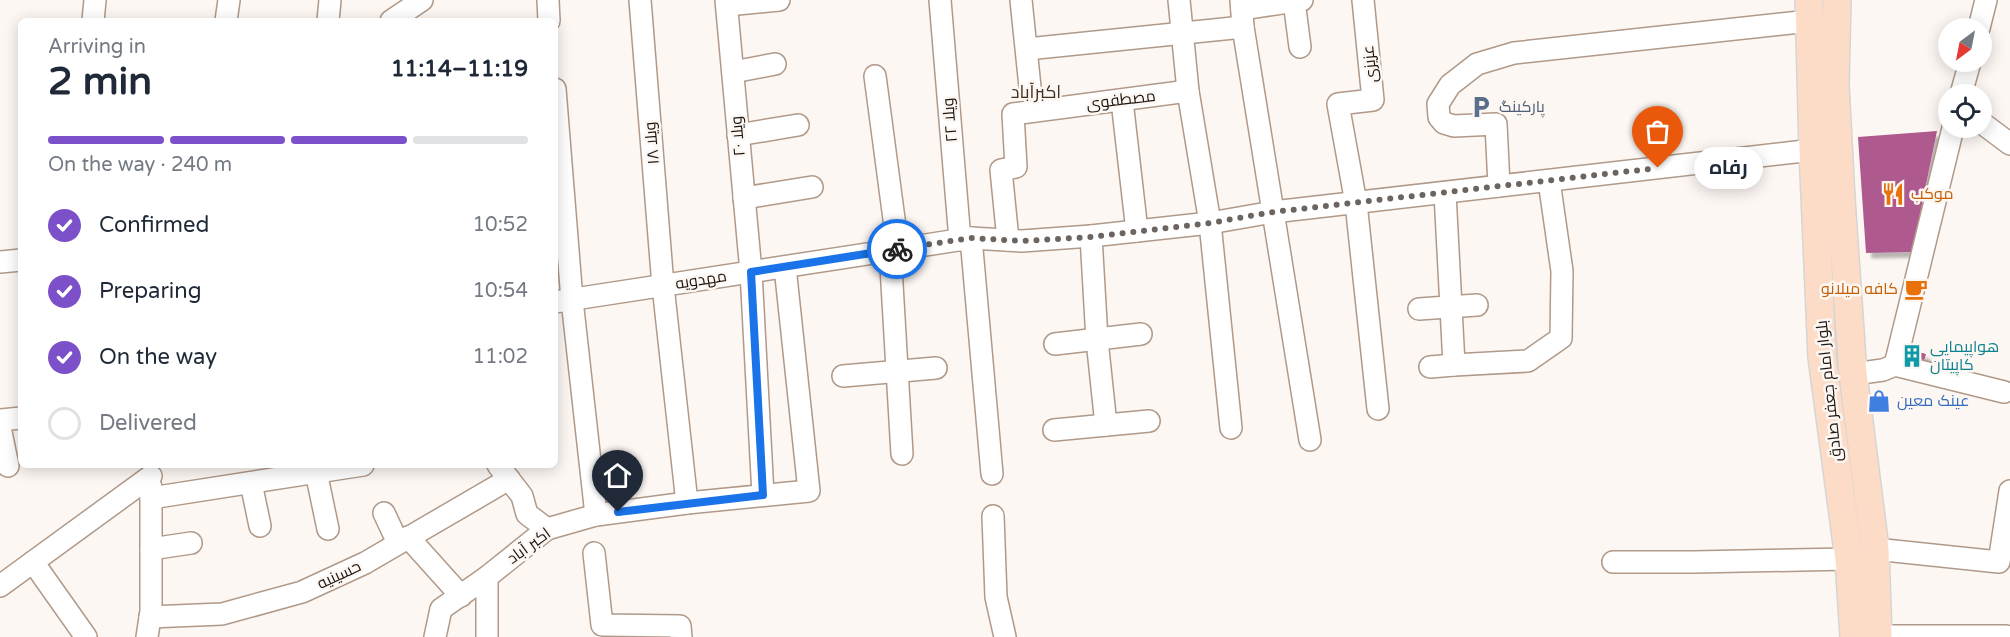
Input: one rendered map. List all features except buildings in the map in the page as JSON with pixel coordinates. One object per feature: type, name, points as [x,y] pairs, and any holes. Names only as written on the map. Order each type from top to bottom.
[{"type":"main road","name":"بلوار امام جعفر صادق","points":[[1837,0],[1835,84],[1853,374],[1875,549],[1870,637]]},
{"type":"main road","name":"بلوار امام جعفر صادق","points":[[1809,11],[1822,357],[1850,559],[1870,637]]},
{"type":"street","points":[[93,18],[95,0]]},
{"type":"street","points":[[226,18],[229,0]]},
{"type":"street","points":[[328,18],[330,0]]},
{"type":"street","points":[[395,18],[422,0]]},
{"type":"street","points":[[548,0],[549,18]]},
{"type":"street","name":"ویلا ۱۸","points":[[640,0],[663,286],[687,503]]},
{"type":"street","points":[[726,3],[779,0]]},
{"type":"street","name":"ویلا ۲۲","points":[[940,0],[992,474]]},
{"type":"street","points":[[1021,0],[1030,87]]},
{"type":"street","points":[[1179,0],[1188,91],[1210,223],[1231,428]]},
{"type":"street","name":"عزیزی","points":[[1356,203],[1338,104],[1373,100],[1363,0]]},
{"type":"street","points":[[1981,18],[1986,0]]},
{"type":"street","points":[[1027,49],[1182,32],[1242,12],[1298,1],[1300,47]]},
{"type":"street","name":"ویلا ۲۰","points":[[726,3],[751,272],[763,495]]},
{"type":"street","points":[[1499,186],[1496,124],[1454,126],[1444,123],[1439,117],[1438,104],[1449,85],[1477,64],[1514,53],[1809,11]]},
{"type":"street","points":[[1242,12],[1310,440]]},
{"type":"street","points":[[732,72],[775,64]]},
{"type":"street","points":[[875,76],[894,250],[902,454]]},
{"type":"street","name":"مصطفوی","points":[[1008,240],[1000,170],[1016,166],[1012,114],[1188,91]]},
{"type":"street","points":[[1122,101],[1137,231]]},
{"type":"street","points":[[738,135],[798,125]]},
{"type":"street","points":[[1992,130],[2010,144]]},
{"type":"street","points":[[1895,365],[1951,138]]},
{"type":"street","name":"مهدویه","points":[[564,301],[965,239],[1091,237],[1210,223],[1273,212],[1813,150]]},
{"type":"street","points":[[558,161],[564,301],[596,515]]},
{"type":"street","points":[[1430,367],[1528,362],[1561,338],[1562,271],[1549,181]]},
{"type":"street","points":[[744,198],[812,187]]},
{"type":"street","points":[[1445,192],[1454,365]]},
{"type":"street","points":[[1356,203],[1378,409]]},
{"type":"street","points":[[1091,237],[1096,339],[1106,425]]},
{"type":"street","points":[[0,262],[18,260]]},
{"type":"street","name":"اکبر آباد","points":[[435,637],[441,609],[487,578],[547,529],[596,515],[809,491],[785,267]]},
{"type":"street","points":[[1419,309],[1477,305]]},
{"type":"street","points":[[1055,344],[1142,334]]},
{"type":"street","points":[[1853,374],[1883,370],[1895,365],[2004,392]]},
{"type":"street","points":[[843,376],[936,368]]},
{"type":"street","points":[[0,420],[18,418]]},
{"type":"street","points":[[1054,430],[1149,421]]},
{"type":"street","points":[[0,427],[8,466]]},
{"type":"street","points":[[151,498],[343,468]]},
{"type":"street","points":[[148,627],[151,471]]},
{"type":"street","points":[[0,586],[151,471]]},
{"type":"street","points":[[316,472],[328,529]]},
{"type":"street","points":[[503,472],[522,496],[528,514],[547,529]]},
{"type":"street","name":"حسینیه","points":[[148,627],[222,614],[302,592],[365,563],[503,472]]},
{"type":"street","points":[[251,483],[260,526]]},
{"type":"street","points":[[1875,549],[1999,562],[2010,491]]},
{"type":"street","points":[[384,513],[403,540],[461,596]]},
{"type":"street","points":[[993,516],[996,597],[1005,637]]},
{"type":"street","points":[[151,549],[191,543]]},
{"type":"street","points":[[594,553],[602,625],[680,626],[681,637]]},
{"type":"street","points":[[1613,562],[1850,559]]},
{"type":"street","points":[[33,562],[87,637]]},
{"type":"street","points":[[487,578],[487,637]]},
{"type":"street","points":[[1870,637],[2006,636]]},
{"type":"way so far","points":[[897,249],[971,238],[1022,241],[1091,237],[1210,223],[1273,212],[1658,168]]},
{"type":"place","name":"پارکینگ","points":[[1481,107]]},
{"type":"place","name":"رفاه","points":[[1658,168]]},
{"type":"place","name":"موکب","points":[[1893,194]]},
{"type":"place","name":"کافه میلانو","points":[[1916,289]]},
{"type":"place","name":"هواپیمایی کاپیتان","points":[[1912,356]]},
{"type":"place","name":"عینک معین","points":[[1879,401]]},
{"type":"district","name":"اکبرآباد","points":[[1036,92]]},
{"type":"route","points":[[618,512],[763,495],[751,272],[897,249]]}]
